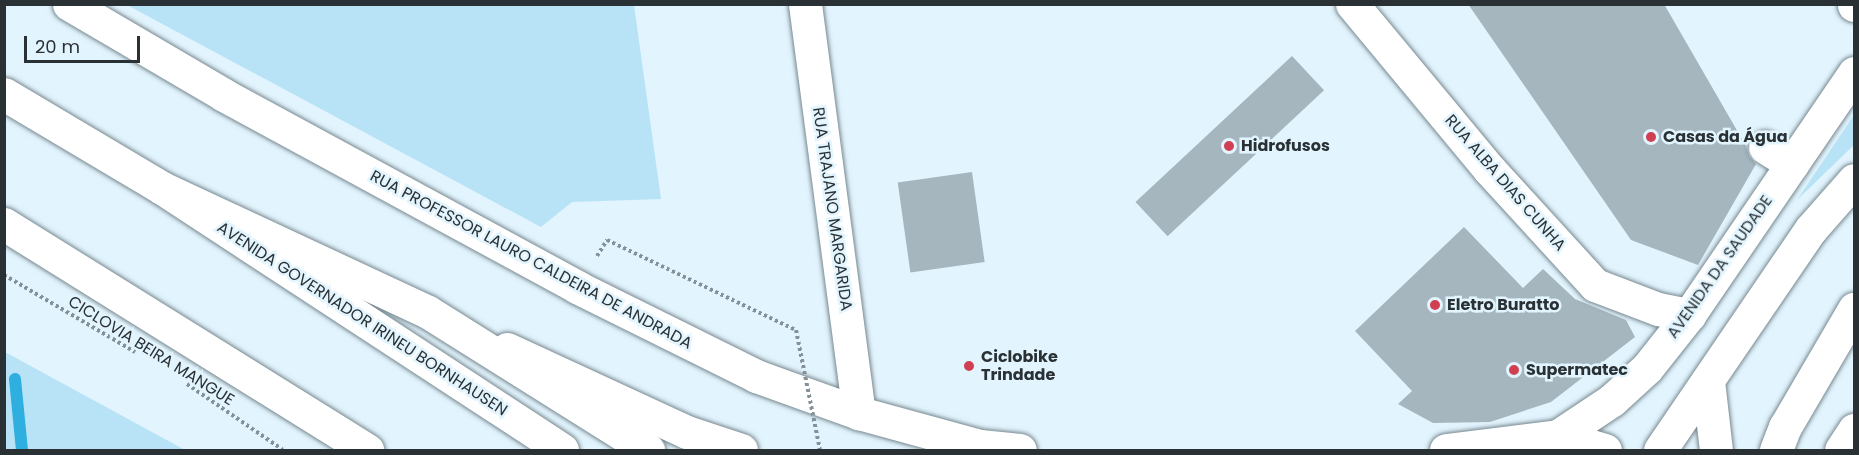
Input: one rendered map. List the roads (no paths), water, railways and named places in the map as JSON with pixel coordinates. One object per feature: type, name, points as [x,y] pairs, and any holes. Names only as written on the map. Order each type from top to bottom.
[{"type":"main road","name":"RUA PROFESSOR LAURO CALDEIRA DE ANDRADA","points":[[69,4],[224,95],[619,308],[756,376],[859,413],[980,446],[1020,450]]},
{"type":"main road","name":"RUA TRAJANO MARGARIDA","points":[[805,4],[859,413]]},
{"type":"main road","name":"RUA ALBA DIAS CUNHA","points":[[1352,4],[1489,169],[1595,285],[1658,309],[1689,315]]},
{"type":"main road","name":"AVENIDA DA SAUDADE","points":[[1558,436],[1612,400],[1647,368],[1689,315],[1779,156],[1854,73]]},
{"type":"main road","points":[[4,94],[162,188],[687,432],[741,450]]},
{"type":"main road","points":[[1660,450],[1811,229],[1854,180]]},
{"type":"main road","name":"AVENIDA GOVERNADOR IRINEU BORNHAUSEN","points":[[162,188],[562,450]]},
{"type":"main road","points":[[4,224],[367,450]]},
{"type":"main road","points":[[1776,450],[1785,427],[1854,309]]},
{"type":"main road","points":[[428,312],[648,450]]},
{"type":"main road","points":[[1708,381],[1716,450]]},
{"type":"main road","points":[[1841,450],[1854,430]]},
{"type":"main road","points":[[1446,450],[1558,436],[1605,450]]},
{"type":"waterway","points":[[15,379],[22,450]]},
{"type":"place","name":"Casas da Água","points":[[1651,137]]},
{"type":"place","name":"Hidrofusos","points":[[1229,146]]},
{"type":"place","name":"Eletro Buratto","points":[[1435,305]]},
{"type":"place","name":"Ciclobike Trindade","points":[[969,366]]},
{"type":"place","name":"Supermatec","points":[[1514,370]]}]
